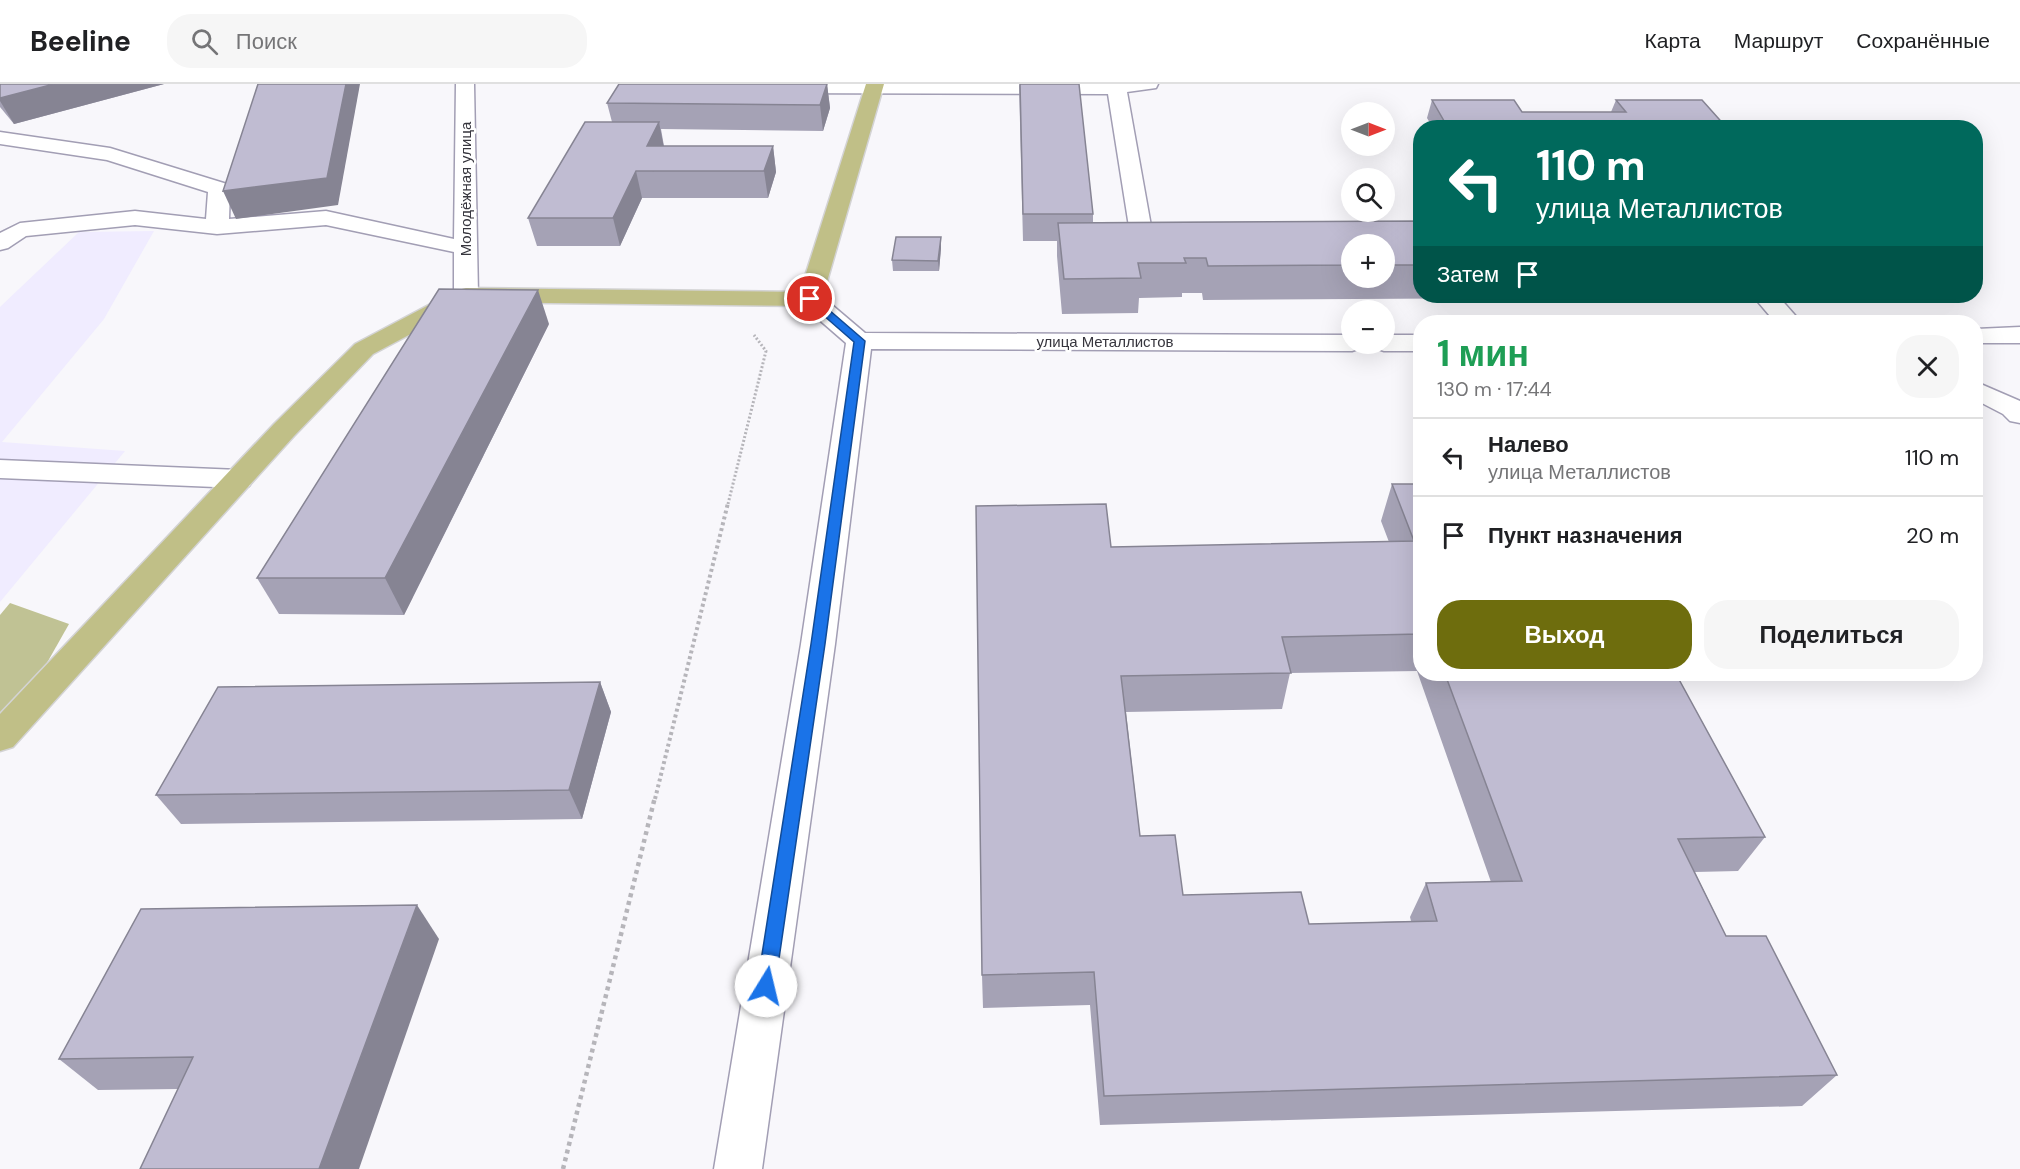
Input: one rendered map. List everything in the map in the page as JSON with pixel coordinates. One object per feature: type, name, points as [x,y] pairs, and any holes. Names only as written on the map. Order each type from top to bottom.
[{"type":"main road","points":[[0,737],[239,479],[364,349],[466,295],[810,299],[875,86]]},
{"type":"street","name":"Молодёжная улица","points":[[465,84],[466,295]]},
{"type":"street","points":[[734,84],[739,87],[1117,88],[1149,84]]},
{"type":"street","points":[[1117,88],[1141,233],[1199,233]]},
{"type":"street","points":[[0,138],[110,154],[219,189],[217,227]]},
{"type":"street","points":[[0,243],[20,230],[135,218],[217,227],[326,218],[466,248]]},
{"type":"street","points":[[738,1169],[818,644],[859,341],[810,299]]},
{"type":"street","points":[[1771,303],[1782,315]]},
{"type":"street","points":[[1983,336],[2020,335]]},
{"type":"street","name":"улица Металлистов","points":[[859,341],[1341,343]]},
{"type":"street","points":[[1395,343],[1413,343]]},
{"type":"street","points":[[1983,393],[2013,408],[2020,415]]},
{"type":"street","points":[[0,469],[239,479]]},
{"type":"path","points":[[563,1169],[766,351],[754,335],[744,332]]},
{"type":"shaded area","points":[[154,231],[104,319],[2,442],[125,451],[0,602],[0,307],[79,232]]},
{"type":"green space","points":[[10,603],[69,624],[35,684],[0,722],[0,615]]},
{"type":"building","points":[[0,84],[54,84],[0,98]]},
{"type":"building","points":[[258,84],[346,84],[327,178],[223,191]]},
{"type":"building","points":[[619,84],[827,84],[820,105],[607,103]]},
{"type":"building","points":[[1020,84],[1079,84],[1093,214],[1023,214]]},
{"type":"building","points":[[1432,100],[1514,100],[1522,112],[1626,112],[1616,100],[1702,100],[1720,120],[1444,120]]},
{"type":"building","points":[[585,122],[659,122],[647,146],[773,146],[764,171],[636,171],[613,218],[528,218]]},
{"type":"building","points":[[1413,221],[1413,265],[1395,265],[1395,234],[1341,234],[1341,265],[1208,266],[1206,258],[1184,258],[1186,263],[1138,263],[1141,278],[1064,279],[1058,223]]},
{"type":"building","points":[[896,237],[941,237],[938,261],[892,260]]},
{"type":"building","points":[[439,289],[538,290],[385,578],[257,578]]},
{"type":"building","points":[[1392,484],[1413,484],[1413,538]]},
{"type":"building","points":[[1106,504],[1111,547],[1413,541],[1413,634],[1282,637],[1291,673],[1121,676],[1140,836],[1175,835],[1183,895],[1301,892],[1309,924],[1437,921],[1426,883],[1522,881],[1448,681],[1680,681],[1765,837],[1678,839],[1726,936],[1766,936],[1837,1075],[1104,1096],[1094,972],[982,975],[976,506]]},
{"type":"building","points":[[600,682],[569,790],[156,795],[218,687]]},
{"type":"building","points":[[417,905],[319,1169],[140,1169],[193,1057],[59,1059],[141,909]]},
{"type":"route","points":[[766,986],[818,644],[859,341],[810,299]]}]
